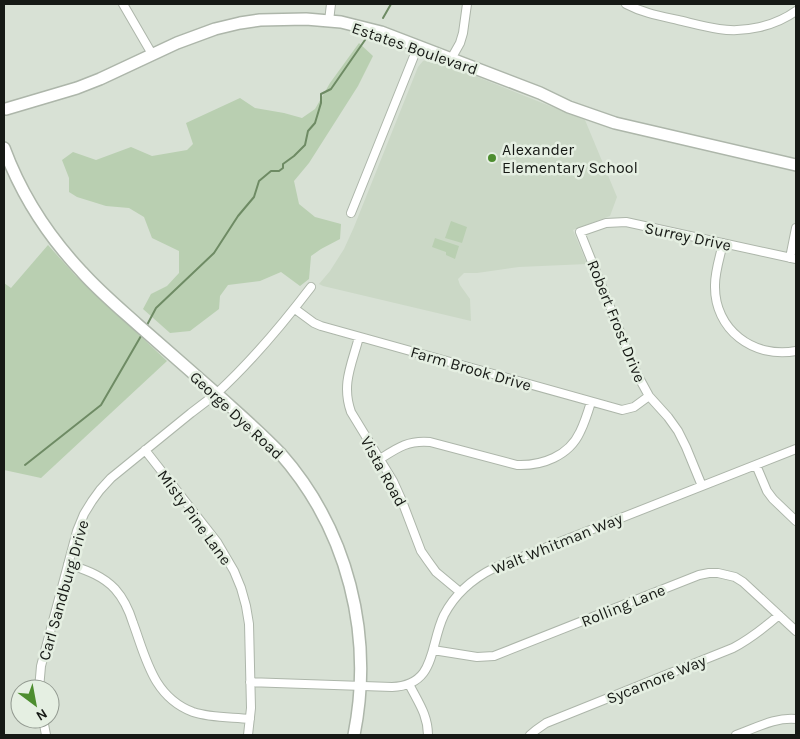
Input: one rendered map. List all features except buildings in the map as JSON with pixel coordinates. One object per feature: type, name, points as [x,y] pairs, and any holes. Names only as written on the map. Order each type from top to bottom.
[{"type":"street","points":[[124,4],[152,54]]},
{"type":"street","points":[[329,21],[331,4]]},
{"type":"street","points":[[451,59],[463,33],[467,4]]},
{"type":"street","points":[[626,4],[648,13],[726,30],[752,29],[767,25],[796,11]]},
{"type":"street","name":"Estates Boulevard","points":[[4,111],[77,88],[196,35],[215,29],[240,23],[280,19],[306,19],[361,26],[381,32],[540,93],[577,110],[615,123],[796,165]]},
{"type":"street","points":[[350,213],[418,46]]},
{"type":"street","name":"George Dye Road","points":[[4,148],[10,166],[34,210],[81,272],[257,430],[280,454],[307,489],[330,528],[346,570],[357,614],[361,686],[354,735]]},
{"type":"street","name":"Surrey Drive","points":[[580,232],[606,223],[626,222],[793,258]]},
{"type":"street","points":[[793,258],[796,228]]},
{"type":"street","name":"Robert Frost Drive","points":[[580,232],[642,386],[678,431],[702,486]]},
{"type":"street","points":[[723,243],[716,276],[716,296],[721,313],[730,328],[746,343],[756,348],[778,353],[796,352]]},
{"type":"street","name":"Carl Sandburg Drive","points":[[39,679],[77,531],[92,501],[111,478],[216,394],[241,370],[311,288]]},
{"type":"street","name":"Farm Brook Drive","points":[[295,309],[321,326],[622,410],[634,408],[649,396]]},
{"type":"street","name":"Vista Road","points":[[359,337],[347,384],[348,402],[351,412],[393,481],[421,551],[436,572],[460,592]]},
{"type":"street","points":[[380,459],[403,445],[421,441],[506,463],[527,466],[538,464],[559,456],[568,449],[580,433],[591,402]]},
{"type":"street","name":"Walt Whitman Way","points":[[409,684],[421,676],[430,663],[439,627],[451,603],[469,583],[481,574],[796,449]]},
{"type":"street","name":"Misty Pine Lane","points":[[145,450],[217,542],[234,571],[241,588],[249,624],[250,719],[248,735]]},
{"type":"street","points":[[756,465],[767,491],[796,521]]},
{"type":"street","points":[[68,564],[99,576],[116,590],[128,609],[152,674],[172,700],[187,709],[204,715],[250,719]]},
{"type":"street","name":"Rolling Lane","points":[[433,650],[477,657],[494,656],[699,575],[709,573],[727,574],[743,582],[796,631]]},
{"type":"street","name":"Sycamore Way","points":[[530,735],[546,723],[733,648],[758,633],[779,615]]},
{"type":"street","points":[[250,682],[392,687],[409,684],[426,719],[428,735]]},
{"type":"street","points":[[736,735],[772,721],[796,719]]},
{"type":"shaded area","name":"Alexander Elementary School","points":[[429,59],[585,120],[617,197],[610,216],[573,230],[587,264],[519,267],[464,273],[458,279],[470,299],[471,321],[319,284],[344,249],[418,67],[423,61]]},
{"type":"green space","points":[[359,43],[373,56],[358,86],[309,163],[294,181],[299,204],[315,217],[341,224],[340,239],[311,256],[309,279],[300,286],[281,272],[260,281],[228,285],[220,296],[219,309],[190,331],[170,333],[143,309],[151,294],[167,286],[179,273],[179,251],[152,238],[144,217],[129,208],[106,206],[77,197],[69,192],[69,178],[62,160],[73,152],[96,160],[131,147],[152,156],[187,150],[193,144],[186,123],[240,98],[255,108],[302,118],[315,109],[330,83]]},
{"type":"green space","points":[[451,221],[467,227],[462,243],[445,238]]},
{"type":"green space","points":[[435,238],[459,246],[455,259],[446,255],[446,252],[432,247]]},
{"type":"green space","points":[[48,245],[75,275],[167,361],[41,478],[4,470],[4,283],[11,288]]},
{"type":"waterway","points":[[383,18],[391,4]]},
{"type":"waterway","points":[[147,325],[156,308],[214,253],[238,216],[254,197],[259,181],[271,171],[279,171],[283,168],[283,164],[305,145],[308,131],[315,123],[321,103],[321,94],[331,89],[365,40]]},
{"type":"waterway","points":[[25,465],[101,405],[141,336]]},
{"type":"place","name":"Alexander Elementary School","points":[[492,158]]}]
